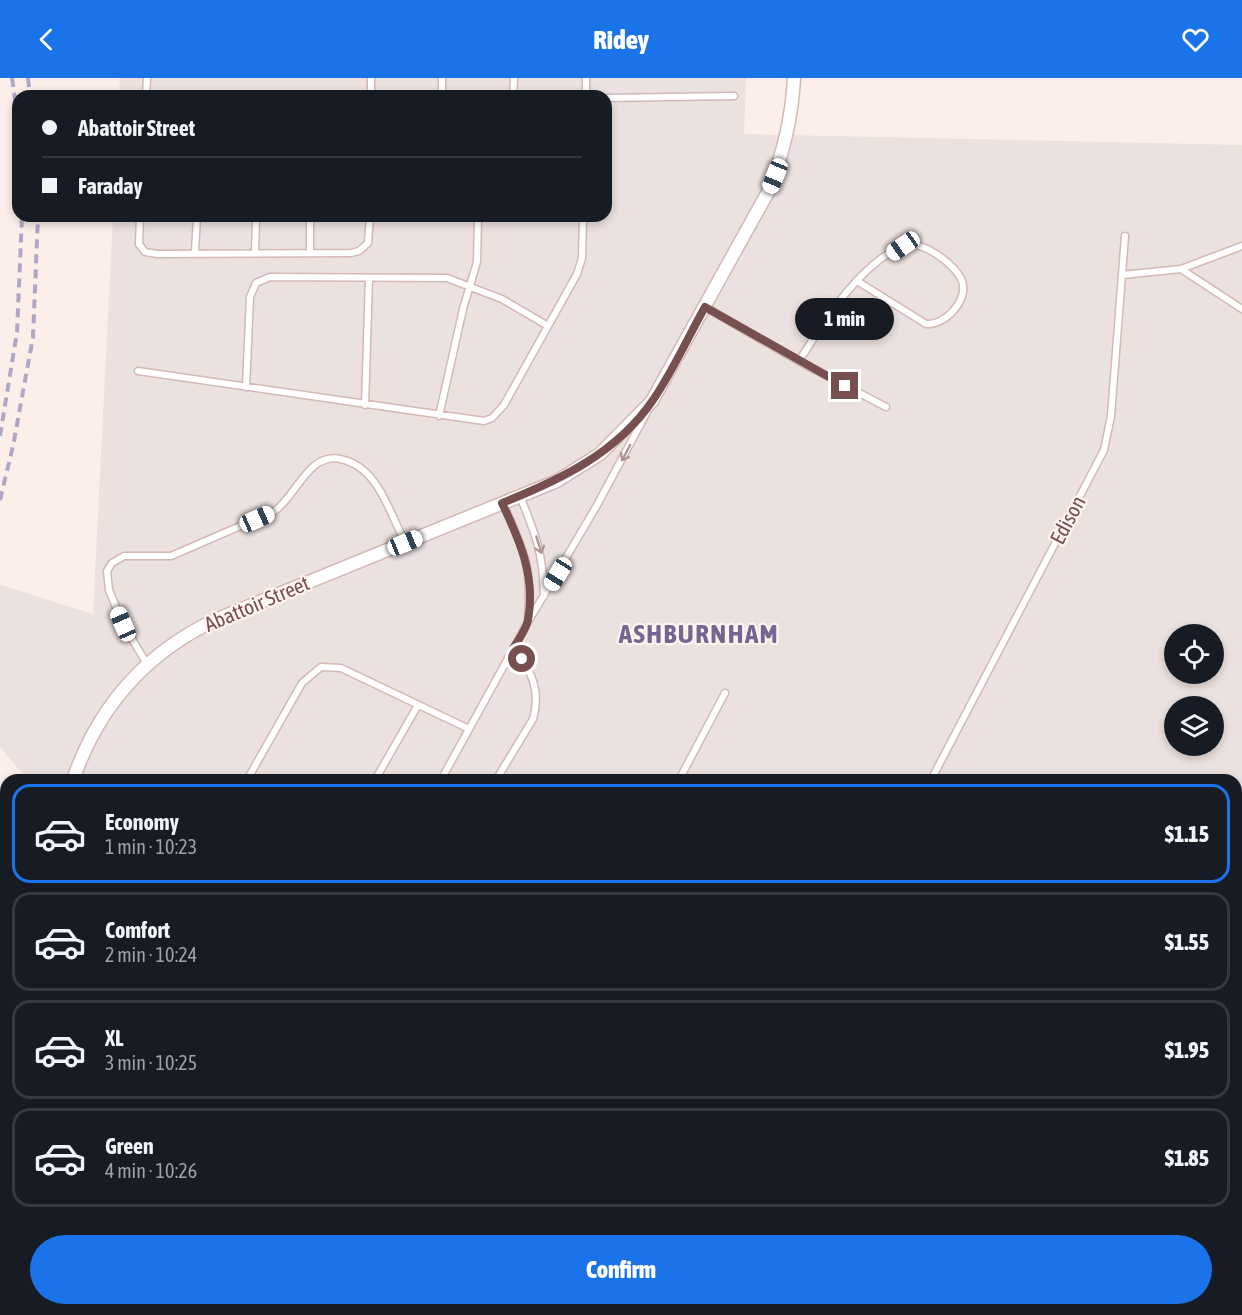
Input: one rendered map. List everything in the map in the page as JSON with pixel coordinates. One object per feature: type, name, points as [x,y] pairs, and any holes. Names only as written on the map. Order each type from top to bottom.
[{"type":"street","name":"Abattoir Street","points":[[75,774],[92,733],[109,706],[147,664],[183,636],[215,620],[520,496],[581,468],[615,441],[652,401],[768,192],[781,160],[788,132],[794,78]]},
{"type":"lane","points":[[612,98],[734,96]]},
{"type":"lane","points":[[140,222],[139,244],[145,252],[157,254],[359,251],[370,236],[370,222]]},
{"type":"lane","points":[[195,252],[197,222]]},
{"type":"lane","points":[[255,253],[256,222]]},
{"type":"lane","points":[[310,222],[310,252]]},
{"type":"lane","points":[[439,416],[463,309],[477,262],[478,222]]},
{"type":"lane","points":[[138,371],[474,422],[492,418],[504,405],[580,266],[583,222]]},
{"type":"lane","name":"Edison","points":[[934,774],[1104,450],[1111,416],[1125,236]]},
{"type":"lane","points":[[800,361],[857,281],[903,246],[915,243],[929,248],[956,273],[962,281],[963,293],[946,320],[937,325],[926,324],[857,281]]},
{"type":"lane","points":[[1122,275],[1181,269],[1242,246]]},
{"type":"lane","points":[[1181,269],[1242,309]]},
{"type":"lane","points":[[246,387],[250,297],[256,283],[270,278],[436,277],[471,285],[502,299],[548,326]]},
{"type":"lane","points":[[365,405],[369,279]]},
{"type":"lane","points":[[705,307],[886,407]]},
{"type":"lane","name":"Abattoir Street","points":[[444,774],[528,622],[596,507],[652,401]]},
{"type":"lane","points":[[147,664],[123,624],[109,591],[108,571],[112,563],[124,556],[171,556],[275,511],[314,465],[323,460],[333,458],[352,462],[368,473],[405,543]]},
{"type":"lane","points":[[520,496],[541,553],[544,596]]},
{"type":"lane","name":"Abattoir Street","points":[[502,503],[528,565],[531,585],[528,622]]},
{"type":"lane","points":[[499,774],[534,719],[536,709],[534,682],[530,669],[513,649]]},
{"type":"lane","points":[[250,774],[302,683],[307,676],[321,667],[341,668],[470,729]]},
{"type":"lane","points":[[682,774],[725,693]]},
{"type":"lane","points":[[378,774],[418,705]]},
{"type":"shaded area","name":"ASHBURNHAM","points":[[120,78],[746,78],[744,134],[1242,145],[1242,774],[23,774],[0,747],[1,585],[93,614],[113,222],[612,222],[612,90],[119,90]]},
{"type":"railway","points":[[12,78],[14,90]]},
{"type":"railway","points":[[28,78],[29,90]]},
{"type":"railway","points":[[0,436],[17,332],[22,222]]},
{"type":"railway","points":[[0,500],[13,446],[33,337],[38,222]]},
{"type":"district","name":"ASHBURNHAM","points":[[699,634]]},
{"type":"route","points":[[522,659],[513,649],[528,622],[530,575],[525,554],[502,503],[557,481],[581,468],[615,441],[652,401],[705,307],[845,386]]}]
